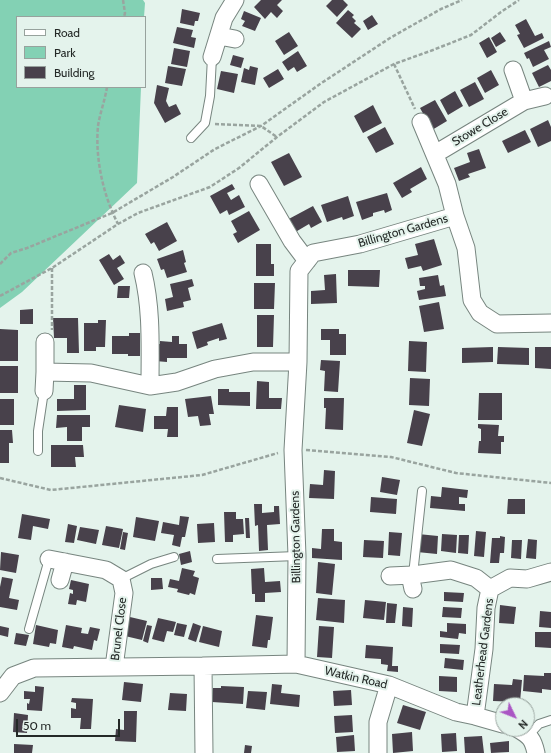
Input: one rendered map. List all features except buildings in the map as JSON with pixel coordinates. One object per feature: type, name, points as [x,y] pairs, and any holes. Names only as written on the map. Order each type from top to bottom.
[{"type":"street","points":[[212,57],[227,38],[224,18],[235,0]]},
{"type":"street","points":[[513,70],[524,101]]},
{"type":"street","name":"Stowe Close","points":[[435,154],[524,101],[545,96]]},
{"type":"street","points":[[421,122],[447,184],[455,216]]},
{"type":"street","points":[[259,184],[292,240],[307,261]]},
{"type":"street","name":"Billington Gardens","points":[[296,664],[297,556],[293,450],[298,362],[299,271],[313,253],[360,244],[455,216],[466,248],[472,300],[480,313],[497,324],[551,322]]},
{"type":"street","points":[[143,273],[147,288],[149,312],[150,386]]},
{"type":"street","points":[[44,342],[44,392]]},
{"type":"street","points":[[45,372],[91,372],[150,386],[178,382],[215,368],[245,363],[298,362]]},
{"type":"street","points":[[60,580],[57,560],[106,570],[121,579]]},
{"type":"street","name":"Leatherhead Gardens","points":[[390,576],[412,580],[452,570],[476,578],[490,589]]},
{"type":"street","name":"Leatherhead Gardens","points":[[475,716],[484,649],[486,608],[490,589],[510,578],[527,579],[551,572]]},
{"type":"street","name":"Brunel Close","points":[[114,667],[124,593],[121,579]]},
{"type":"street","name":"Watkin Road","points":[[0,693],[13,676],[34,668],[296,664],[389,685],[456,712],[495,722]]},
{"type":"street","points":[[203,666],[204,753]]},
{"type":"street","points":[[378,753],[378,722],[389,685]]},
{"type":"street","points":[[528,737],[534,743],[536,753]]},
{"type":"lane","points":[[191,138],[205,123],[210,96],[212,57]]},
{"type":"lane","points":[[38,451],[38,430],[44,392]]},
{"type":"lane","points":[[412,580],[422,491]]},
{"type":"lane","points":[[216,559],[297,556]]},
{"type":"lane","points":[[121,579],[151,564],[174,557]]},
{"type":"lane","points":[[28,629],[57,560]]},
{"type":"lane","points":[[535,726],[551,720]]},
{"type":"path","points":[[123,0],[124,16]]},
{"type":"path","points":[[0,264],[11,253],[27,248],[112,213],[173,177],[215,149],[261,126],[320,84],[390,38],[441,9],[462,0]]},
{"type":"path","points":[[0,296],[52,268],[118,224],[138,213],[210,187],[238,168],[324,102],[394,64],[471,35],[519,0]]},
{"type":"path","points":[[394,64],[421,122]]},
{"type":"path","points":[[108,88],[98,125],[99,165],[112,213],[118,224]]},
{"type":"path","points":[[205,123],[261,126],[277,137]]},
{"type":"path","points":[[44,342],[52,338],[52,268]]},
{"type":"path","points":[[0,478],[50,490],[202,475],[293,450],[312,450],[391,456],[456,473],[551,483]]},
{"type":"green space","points":[[0,0],[143,0],[145,3],[144,16],[16,16],[16,88],[141,88],[137,183],[22,292],[0,308]]}]
